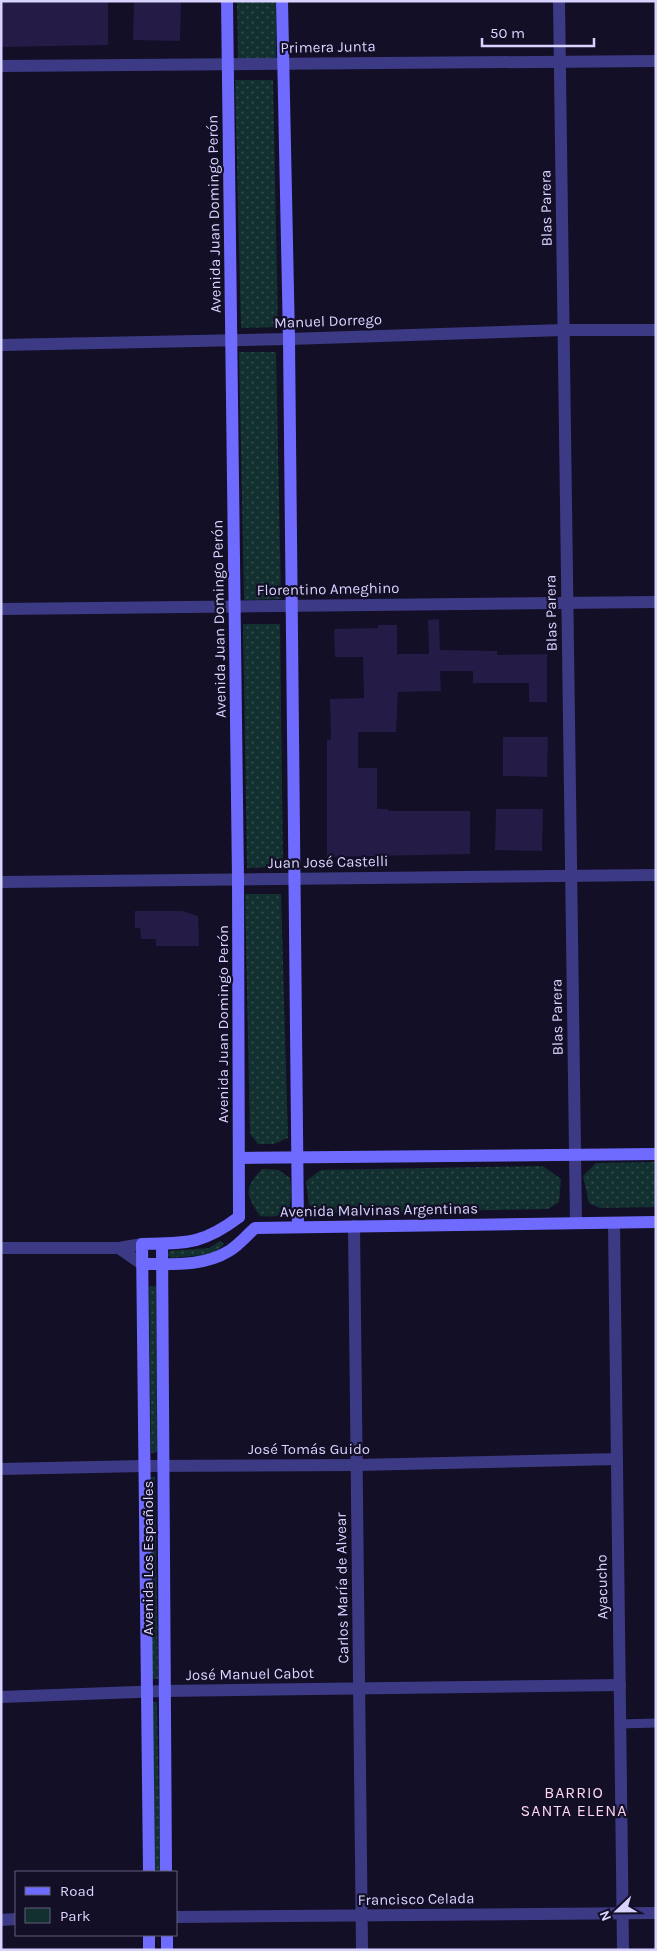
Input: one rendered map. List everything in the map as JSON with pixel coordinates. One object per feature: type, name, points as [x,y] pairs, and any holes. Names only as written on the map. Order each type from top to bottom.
[{"type":"main road","name":"Avenida Juan Domingo Perón","points":[[227,1],[238,879],[239,1217]]},
{"type":"main road","points":[[282,1],[289,339],[290,606],[298,1227]]},
{"type":"main road","points":[[239,1158],[656,1154]]},
{"type":"main road","points":[[142,1244],[188,1244],[205,1239],[222,1230],[239,1217],[255,1228],[231,1250],[213,1260],[193,1264],[142,1264]]},
{"type":"main road","name":"Avenida Malvinas Argentinas","points":[[255,1228],[656,1222]]},
{"type":"main road","name":"Avenida Los Españoles","points":[[142,1244],[145,1692],[149,1871]]},
{"type":"main road","name":"Avenida Los Españoles","points":[[162,1244],[166,1871]]},
{"type":"main road","points":[[149,1936],[149,1950]]},
{"type":"main road","points":[[167,1936],[167,1950]]},
{"type":"street","name":"Blas Parera","points":[[559,1],[576,1223]]},
{"type":"street","name":"Primera Junta","points":[[1,66],[656,61]]},
{"type":"street","name":"Manuel Dorrego","points":[[1,345],[289,339],[564,330],[656,330]]},
{"type":"street","name":"Florentino Ameghino","points":[[1,609],[656,602]]},
{"type":"street","name":"Juan José Castelli","points":[[1,882],[656,875]]},
{"type":"street","name":"Ayacucho","points":[[614,1223],[623,1950]]},
{"type":"street","name":"Carlos María de Alvear","points":[[354,1226],[362,1950]]},
{"type":"street","points":[[1,1248],[119,1248],[142,1244]]},
{"type":"street","points":[[119,1248],[142,1264]]},
{"type":"street","name":"José Tomás Guido","points":[[1,1469],[357,1465],[617,1459]]},
{"type":"street","name":"José Manuel Cabot","points":[[1,1697],[164,1691],[620,1685]]},
{"type":"street","name":"Francisco Celada","points":[[178,1918],[656,1913]]},
{"type":"street","points":[[1,1920],[15,1919]]},
{"type":"lane","points":[[620,1724],[656,1723]]},
{"type":"green space","points":[[237,1],[276,1],[276,59],[238,60]]},
{"type":"green space","points":[[235,80],[273,80],[278,327],[241,328]]},
{"type":"green space","points":[[239,352],[276,352],[281,599],[244,600]]},
{"type":"green space","points":[[243,624],[280,624],[283,867],[247,868]]},
{"type":"green space","points":[[245,894],[281,894],[288,1138],[274,1144],[258,1144],[250,1134]]},
{"type":"green space","points":[[656,1162],[656,1207],[600,1208],[589,1203],[583,1176],[596,1163]]},
{"type":"green space","points":[[543,1166],[561,1179],[559,1202],[548,1209],[322,1213],[309,1205],[306,1181],[321,1170]]},
{"type":"green space","points":[[262,1169],[279,1170],[290,1178],[290,1203],[284,1213],[271,1217],[260,1216],[249,1197],[249,1187]]},
{"type":"green space","points":[[220,1241],[224,1244],[214,1254],[171,1258],[168,1255],[169,1251],[209,1248]]},
{"type":"green space","points":[[149,1286],[156,1286],[157,1452],[151,1453]]},
{"type":"green space","points":[[149,1477],[155,1477],[158,1679],[152,1679]]},
{"type":"green space","points":[[151,1702],[157,1702],[160,1871],[153,1871]]},
{"type":"building","points":[[1,1],[108,2],[108,45],[1,47]]},
{"type":"building","points":[[134,1],[181,1],[180,41],[133,40]]},
{"type":"building","points":[[439,619],[440,650],[497,651],[497,655],[547,654],[547,702],[529,702],[529,683],[473,683],[473,671],[440,671],[441,691],[398,692],[396,732],[358,732],[358,768],[377,768],[377,809],[388,809],[388,811],[470,811],[470,854],[327,857],[327,740],[331,740],[330,699],[364,698],[363,657],[335,657],[334,629],[378,628],[378,625],[397,625],[397,654],[429,654],[428,620]]},
{"type":"building","points":[[503,737],[548,737],[547,777],[503,776]]},
{"type":"building","points":[[496,809],[543,809],[542,851],[495,850]]},
{"type":"building","points":[[135,911],[182,911],[198,916],[199,946],[156,946],[156,939],[141,939],[140,928],[135,928]]},
{"type":"district","name":"BARRIO SANTA ELENA","points":[[574,1801]]}]
